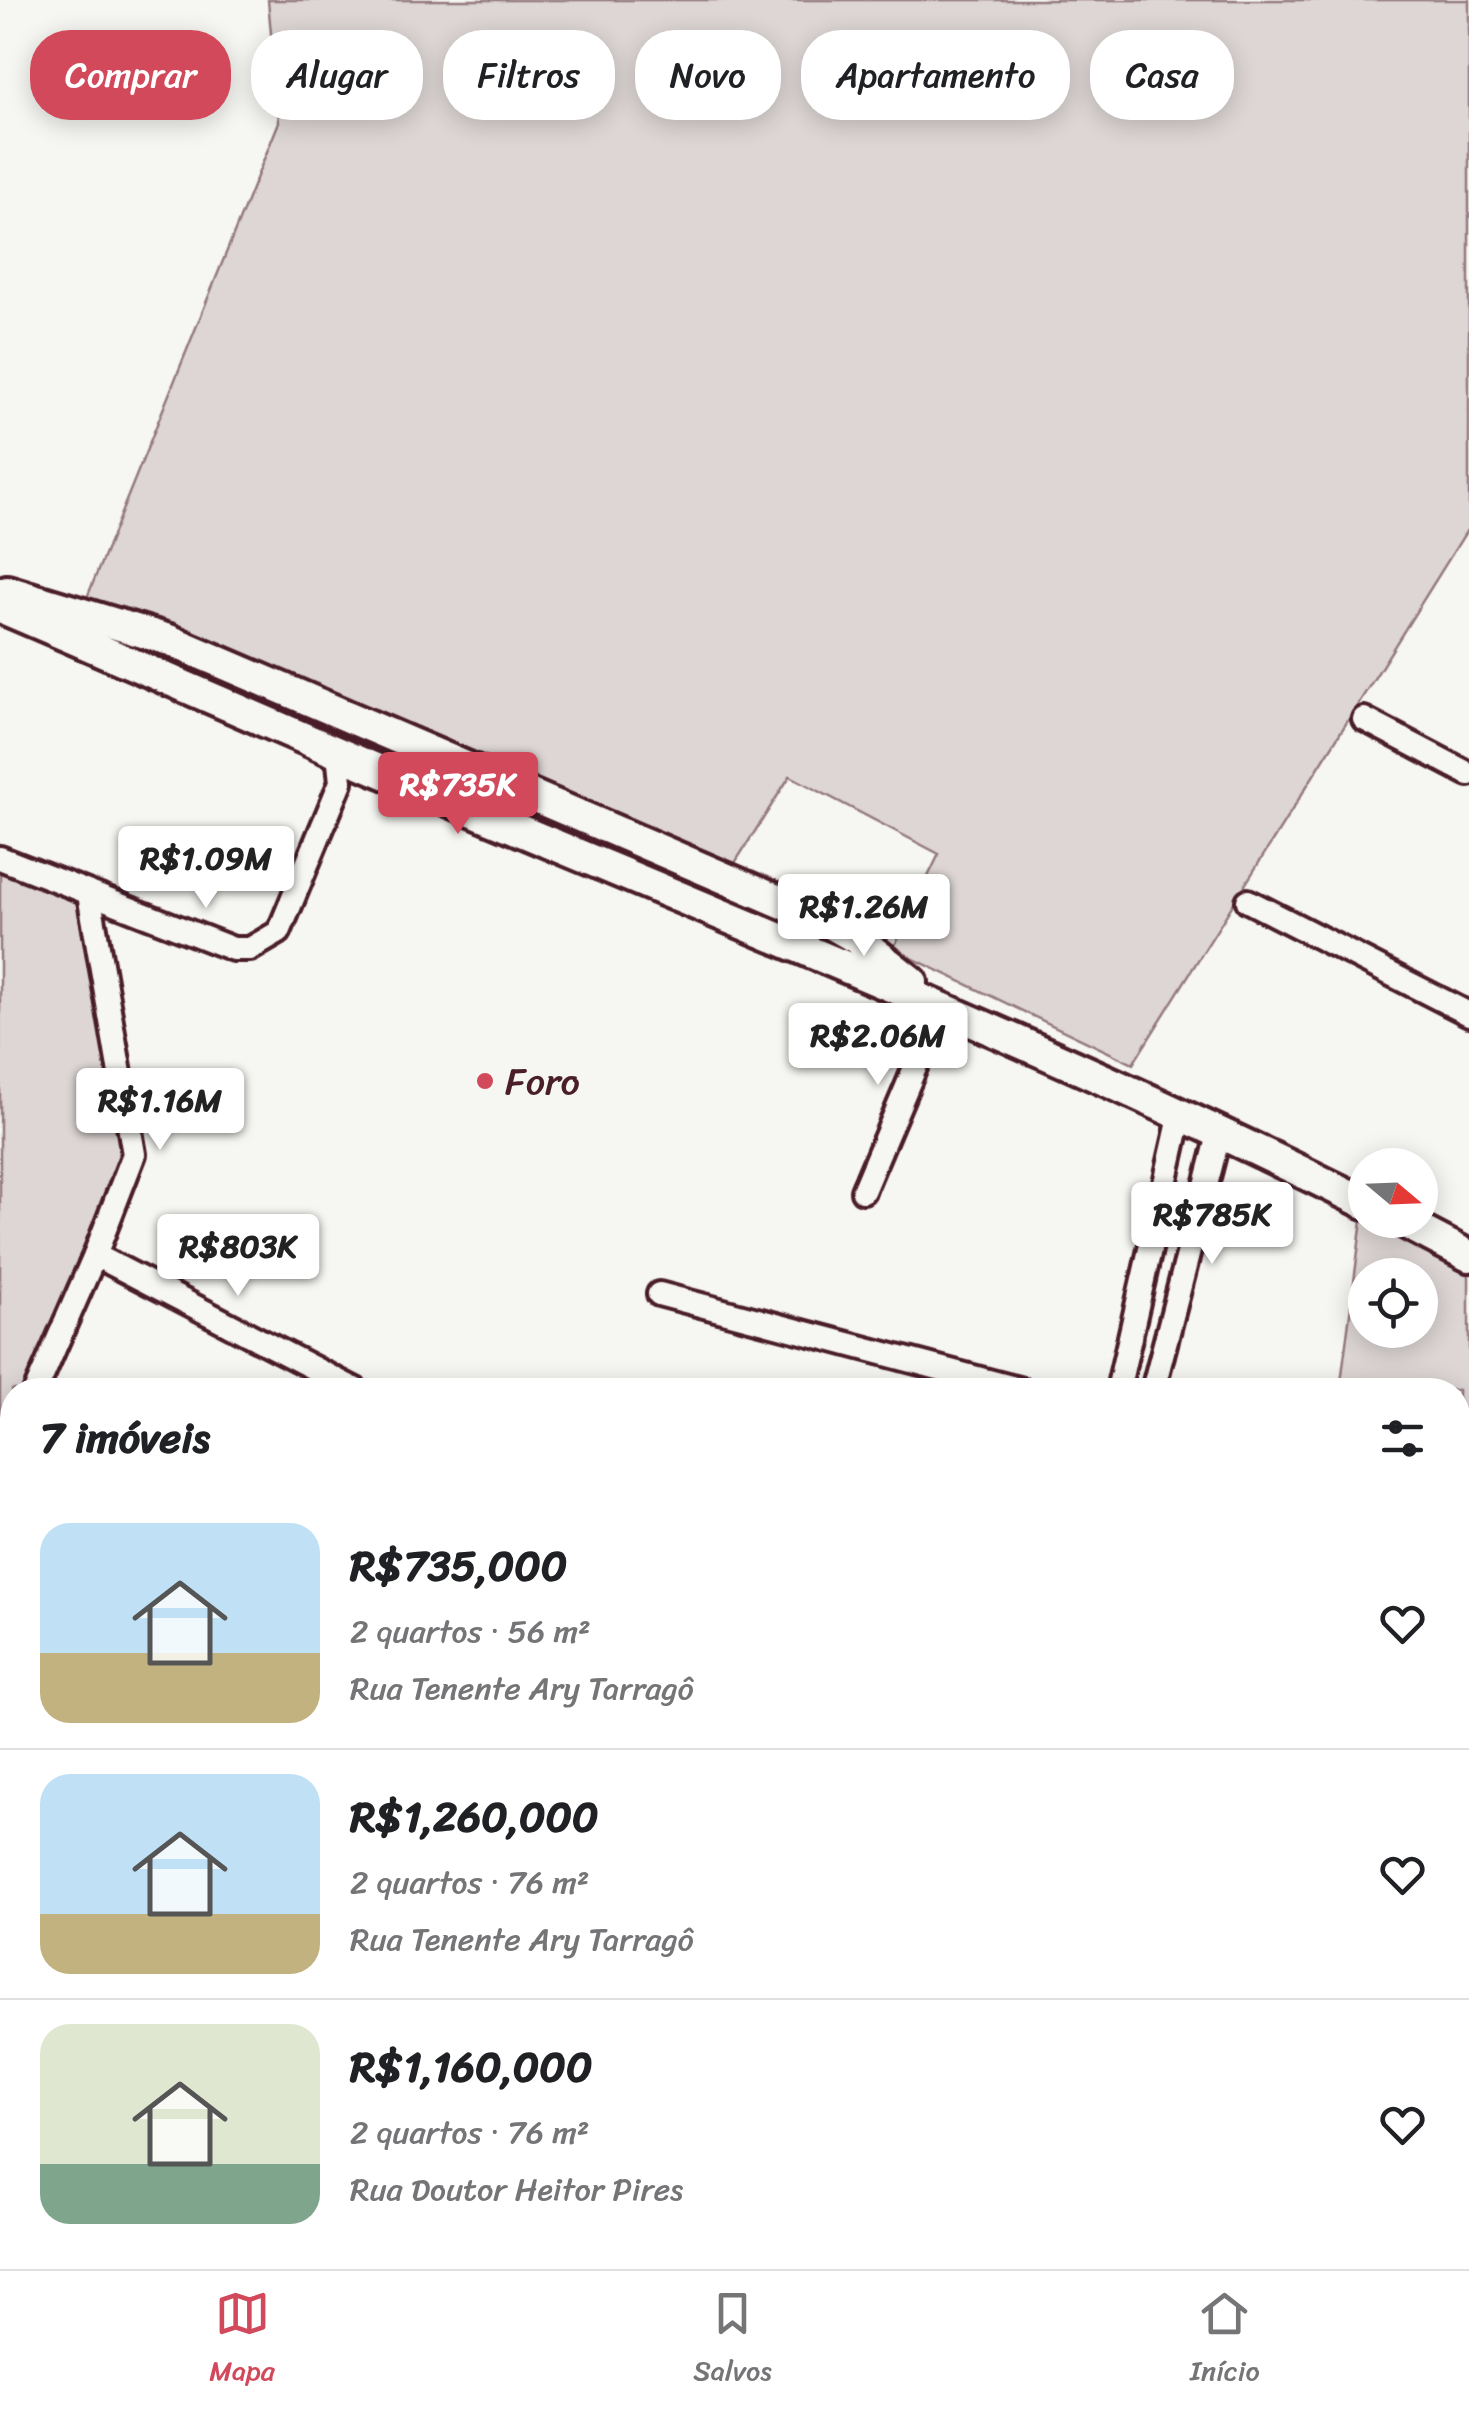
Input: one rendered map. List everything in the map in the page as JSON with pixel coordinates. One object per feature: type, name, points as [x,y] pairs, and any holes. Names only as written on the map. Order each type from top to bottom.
[{"type":"main road","points":[[0,588],[169,640],[835,926],[856,938],[941,1006]]},
{"type":"main road","points":[[0,607],[348,767],[941,1006],[1220,1130],[1348,1194]]},
{"type":"main road","points":[[348,767],[366,724]]},
{"type":"main road","points":[[822,956],[836,950],[840,941],[835,926]]},
{"type":"main road","points":[[1434,1238],[1469,1256]]},
{"type":"street","points":[[1364,720],[1469,774]]},
{"type":"street","points":[[0,858],[233,949],[250,949],[279,932],[348,767]]},
{"type":"street","points":[[41,1378],[134,1154],[88,894]]},
{"type":"street","points":[[1248,901],[1469,1014]]},
{"type":"street","points":[[864,1191],[941,1006]]},
{"type":"street","points":[[1121,1378],[1181,1113]]},
{"type":"street","points":[[1156,1378],[1220,1130]]},
{"type":"street","points":[[95,1255],[333,1378]]},
{"type":"street","points":[[659,1294],[977,1378]]},
{"type":"shaded area","points":[[268,0],[1469,0],[1469,527],[1133,1064],[893,949],[939,854],[790,776],[721,885],[82,610],[279,120],[423,120],[423,30],[271,30]]},
{"type":"shaded area","points":[[0,870],[76,900],[123,1156],[26,1378],[0,1378]]},
{"type":"shaded area","points":[[1360,1238],[1397,1238],[1436,1258],[1357,1258]]},
{"type":"shaded area","points":[[1438,1259],[1469,1275],[1469,1378],[1342,1378],[1348,1328],[1348,1348],[1438,1348]]},
{"type":"place","name":"Foro","points":[[485,1081]]}]
